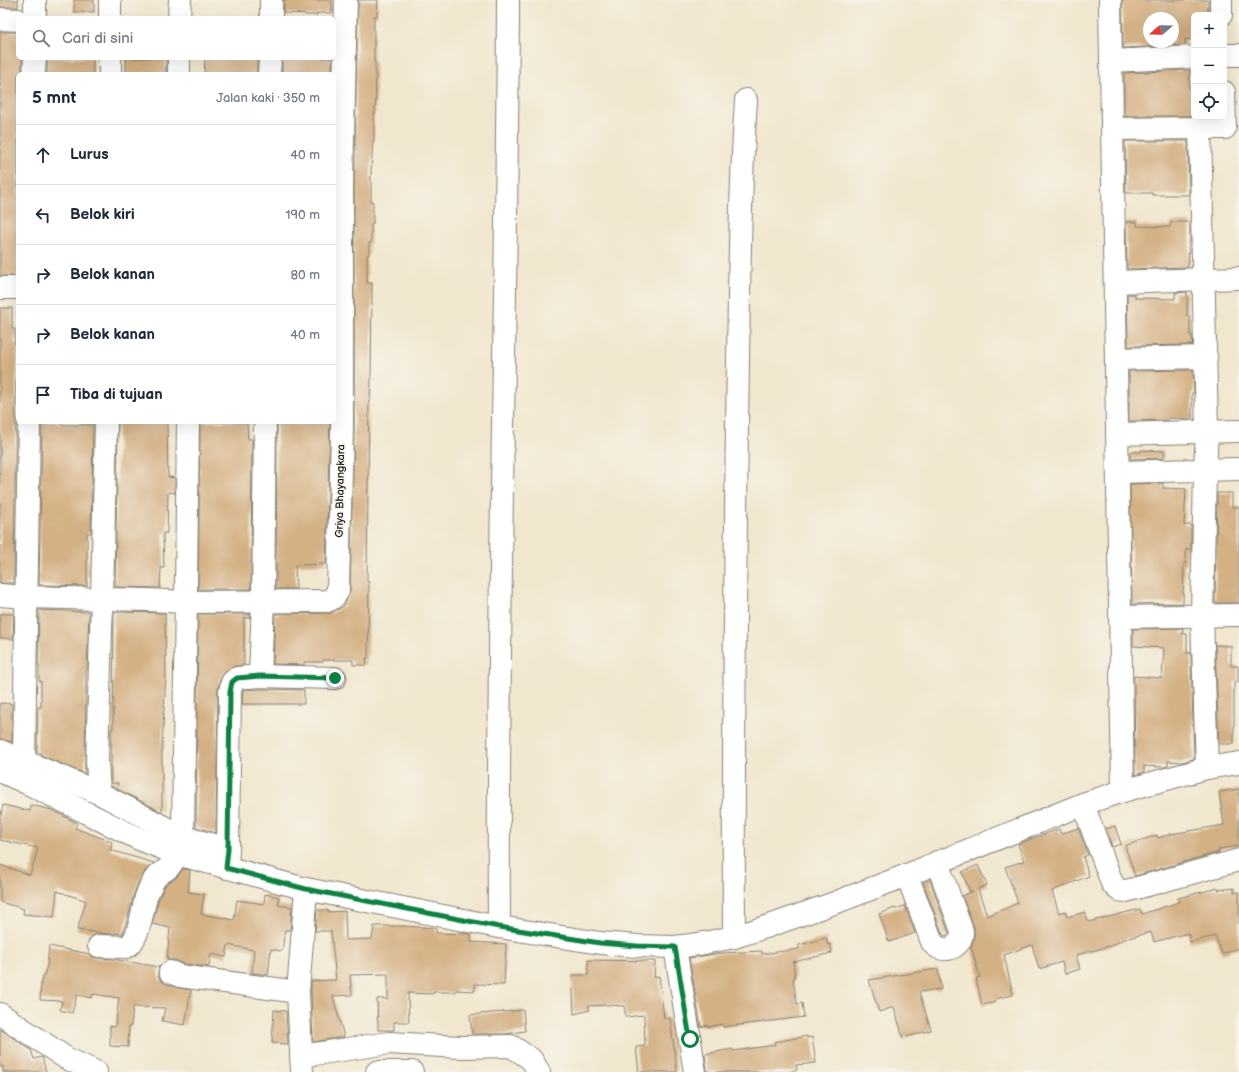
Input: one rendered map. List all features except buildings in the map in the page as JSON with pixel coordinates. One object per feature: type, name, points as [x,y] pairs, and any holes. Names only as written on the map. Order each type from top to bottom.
[{"type":"street","points":[[35,0],[35,16]]},
{"type":"street","points":[[110,0],[110,16]]},
{"type":"street","points":[[180,0],[180,16]]},
{"type":"street","points":[[193,0],[193,16]]},
{"type":"street","points":[[271,0],[271,16]]},
{"type":"street","name":"Griya Bhayangkara","points":[[0,595],[26,597],[264,602],[328,601],[334,598],[338,591],[342,430],[338,292],[340,22],[346,0]]},
{"type":"street","points":[[499,927],[498,776],[506,266],[508,0]]},
{"type":"street","points":[[1110,0],[1123,791]]},
{"type":"street","points":[[1221,0],[1221,12]]},
{"type":"street","points":[[0,19],[16,20]]},
{"type":"street","points":[[1227,55],[1239,55]]},
{"type":"street","points":[[1111,61],[1191,57]]},
{"type":"street","points":[[34,60],[34,72]]},
{"type":"street","points":[[110,60],[110,72]]},
{"type":"street","points":[[178,72],[179,60]]},
{"type":"street","points":[[193,60],[193,72]]},
{"type":"street","points":[[269,72],[270,60]]},
{"type":"street","points":[[734,937],[733,822],[735,544],[739,263],[746,100]]},
{"type":"street","points":[[1112,129],[1232,128],[1227,106]]},
{"type":"street","points":[[1200,128],[1206,357],[1202,616],[1207,768]]},
{"type":"street","points":[[1114,282],[1239,278]]},
{"type":"street","points":[[0,288],[16,288]]},
{"type":"street","points":[[1116,359],[1206,357]]},
{"type":"street","points":[[24,761],[29,424]]},
{"type":"street","points":[[99,793],[97,761],[106,424]]},
{"type":"street","points":[[99,946],[126,947],[132,942],[141,919],[151,884],[170,866],[176,840],[178,601],[175,424]]},
{"type":"street","points":[[178,601],[188,424]]},
{"type":"street","points":[[260,676],[264,602],[265,424]]},
{"type":"street","points":[[1117,434],[1239,431]]},
{"type":"street","points":[[1118,472],[1239,469]]},
{"type":"street","points":[[1120,618],[1239,615]]},
{"type":"street","points":[[227,859],[230,688],[232,682],[237,678],[260,676],[335,678]]},
{"type":"street","points":[[0,751],[99,793],[176,840],[306,889],[499,927],[600,943],[675,947],[734,937],[769,926],[907,875],[1083,804],[1123,791],[1207,768],[1239,763]]},
{"type":"street","points":[[0,771],[137,838],[176,840]]},
{"type":"street","points":[[1083,804],[1112,883],[1121,891],[1126,891],[1239,860]]},
{"type":"street","points":[[907,875],[935,947],[941,950],[955,946],[960,942],[962,931],[937,862]]},
{"type":"street","points":[[306,889],[298,992],[301,1063],[389,1043],[460,1047],[511,1046],[531,1059],[539,1072]]},
{"type":"street","points":[[675,947],[695,1072]]},
{"type":"street","points":[[170,972],[180,976],[298,992]]},
{"type":"street","points":[[0,1014],[66,1058],[96,1072]]},
{"type":"street","points":[[377,1072],[412,1072]]},
{"type":"route","points":[[335,678],[260,676],[237,678],[232,682],[230,688],[228,849],[226,868],[306,889],[499,927],[600,943],[675,947],[690,1039]]}]
